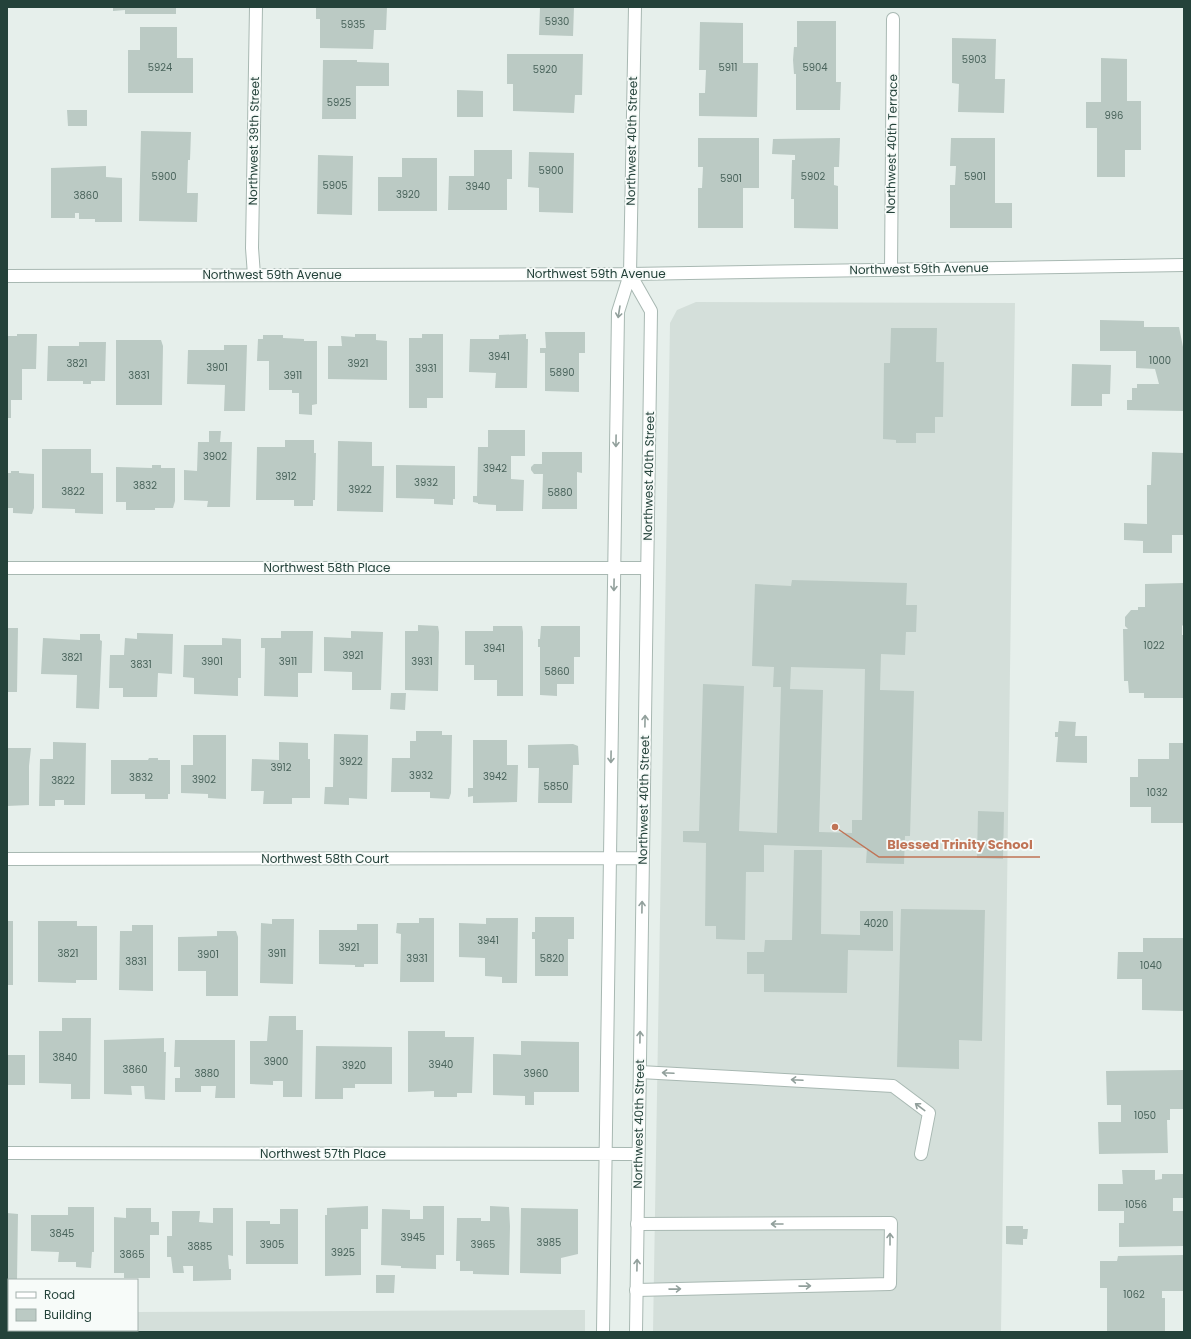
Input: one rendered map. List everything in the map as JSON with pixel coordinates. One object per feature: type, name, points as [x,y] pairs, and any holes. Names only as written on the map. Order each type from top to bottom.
[{"type":"street","name":"Northwest 39th Street","points":[[254,275],[252,248],[256,7]]},
{"type":"street","name":"Northwest 40th Street","points":[[603,1332],[618,312],[630,274],[635,7]]},
{"type":"street","name":"Northwest 40th Terrace","points":[[891,270],[893,19]]},
{"type":"street","name":"Northwest 59th Avenue","points":[[7,276],[630,274],[1184,265]]},
{"type":"street","name":"Northwest 40th Street","points":[[630,274],[651,311],[636,1332]]},
{"type":"street","name":"Northwest 58th Place","points":[[7,568],[647,568]]},
{"type":"street","name":"Northwest 58th Court","points":[[7,859],[643,858]]},
{"type":"street","points":[[640,1072],[893,1086],[929,1114],[921,1154]]},
{"type":"street","name":"Northwest 57th Place","points":[[7,1153],[638,1154]]},
{"type":"street","points":[[636,1290],[890,1284],[890,1223],[638,1224]]},
{"type":"shaded area","points":[[696,302],[1015,303],[1001,1332],[653,1332],[670,323],[677,310]]},
{"type":"shaded area","points":[[585,1310],[585,1332],[60,1332],[138,1331],[138,1312]]},
{"type":"building","points":[[113,7],[176,7],[176,14],[125,14],[125,10],[113,11]]},
{"type":"building","points":[[316,7],[387,7],[386,30],[374,30],[373,49],[320,48],[320,19],[316,19]]},
{"type":"building","points":[[540,7],[574,7],[573,36],[539,35]]},
{"type":"building","points":[[797,21],[836,21],[836,82],[841,82],[840,110],[796,110],[796,74],[794,74],[793,60],[794,47],[797,47]]},
{"type":"building","points":[[700,22],[743,23],[743,63],[758,63],[757,117],[699,116],[699,93],[705,93],[706,70],[699,70]]},
{"type":"building","points":[[140,27],[177,27],[177,58],[193,58],[193,93],[128,93],[128,50],[140,50]]},
{"type":"building","points":[[952,38],[996,39],[995,79],[1005,79],[1004,113],[958,112],[959,84],[952,83]]},
{"type":"building","points":[[507,54],[583,54],[582,95],[575,95],[574,113],[513,111],[513,84],[507,84]]},
{"type":"building","points":[[1101,58],[1127,59],[1127,101],[1141,101],[1141,150],[1125,150],[1125,177],[1097,177],[1097,128],[1086,128],[1086,102],[1101,102]]},
{"type":"building","points":[[323,60],[357,60],[357,62],[389,63],[389,86],[356,86],[356,119],[322,119]]},
{"type":"building","points":[[457,90],[483,91],[483,117],[457,117]]},
{"type":"building","points":[[67,110],[87,110],[87,126],[68,126]]},
{"type":"building","points":[[141,131],[191,132],[187,193],[198,193],[197,222],[139,221]]},
{"type":"building","points":[[698,138],[759,138],[759,188],[743,188],[743,228],[698,228],[698,188],[702,188],[703,167],[698,167]]},
{"type":"building","points":[[840,138],[839,167],[834,167],[834,185],[838,186],[838,229],[794,228],[794,199],[791,199],[792,160],[795,160],[795,155],[772,154],[773,139]]},
{"type":"building","points":[[951,138],[995,138],[995,203],[1012,203],[1012,228],[950,228],[950,185],[955,185],[956,166],[950,166]]},
{"type":"building","points":[[474,150],[512,150],[512,179],[507,179],[507,210],[448,210],[449,176],[474,176]]},
{"type":"building","points":[[529,152],[574,153],[573,213],[539,212],[539,188],[528,187]]},
{"type":"building","points":[[318,155],[353,156],[352,215],[317,214]]},
{"type":"building","points":[[402,158],[437,158],[437,211],[378,211],[378,177],[402,177]]},
{"type":"building","points":[[106,166],[106,177],[122,178],[122,222],[95,222],[95,219],[79,219],[79,213],[75,213],[75,218],[51,218],[51,168]]},
{"type":"building","points":[[1100,320],[1144,321],[1144,327],[1179,327],[1184,352],[1184,411],[1127,410],[1127,400],[1132,400],[1132,388],[1137,388],[1137,384],[1159,384],[1155,369],[1136,368],[1136,351],[1100,351]]},
{"type":"building","points":[[891,328],[937,328],[936,362],[944,362],[943,417],[935,417],[935,433],[916,433],[916,443],[896,443],[896,440],[883,439],[884,363],[890,363]]},
{"type":"building","points":[[545,332],[585,332],[585,353],[579,353],[579,392],[545,391],[545,353],[540,353],[540,348],[546,348]]},
{"type":"building","points":[[17,334],[37,334],[36,369],[22,369],[22,400],[11,400],[11,418],[7,418],[7,336],[17,336]]},
{"type":"building","points":[[355,334],[376,334],[376,340],[387,341],[387,380],[328,379],[328,346],[342,346],[341,336],[355,337]]},
{"type":"building","points":[[422,334],[443,334],[443,398],[427,398],[427,408],[409,408],[409,338],[422,338]]},
{"type":"building","points":[[526,334],[526,339],[528,339],[527,388],[495,388],[496,373],[469,372],[470,339],[499,339],[499,335]]},
{"type":"building","points":[[263,335],[283,335],[283,338],[317,341],[317,404],[312,405],[312,415],[299,414],[299,393],[292,393],[292,390],[269,390],[269,361],[257,361],[258,339],[263,339]]},
{"type":"building","points":[[116,340],[161,340],[163,346],[162,405],[116,405]]},
{"type":"building","points":[[79,342],[106,342],[105,381],[91,381],[91,384],[83,384],[83,381],[47,381],[48,346],[79,346]]},
{"type":"building","points":[[224,345],[247,345],[245,411],[224,411],[225,385],[187,384],[188,350],[224,350]]},
{"type":"building","points":[[1072,364],[1111,365],[1110,394],[1102,394],[1102,406],[1071,406]]},
{"type":"building","points":[[488,430],[525,430],[525,456],[511,456],[511,479],[524,480],[523,511],[496,511],[496,505],[478,504],[473,502],[473,496],[477,496],[478,447],[488,447]]},
{"type":"building","points":[[209,431],[221,431],[220,442],[232,442],[230,507],[207,507],[208,501],[184,500],[184,470],[197,471],[198,442],[209,442]]},
{"type":"building","points":[[285,440],[314,440],[314,453],[316,453],[315,500],[313,500],[313,506],[294,506],[294,500],[256,500],[257,447],[285,447]]},
{"type":"building","points":[[338,441],[372,442],[372,466],[384,466],[383,512],[337,511]]},
{"type":"building","points":[[42,449],[91,449],[91,473],[103,473],[103,514],[75,513],[75,509],[42,508]]},
{"type":"building","points":[[542,452],[582,452],[582,473],[577,472],[577,509],[542,509],[543,474],[534,474],[531,467],[534,464],[542,464]]},
{"type":"building","points":[[1152,452],[1184,453],[1184,535],[1172,535],[1172,553],[1143,553],[1143,541],[1124,540],[1124,523],[1147,524],[1147,485],[1151,485]]},
{"type":"building","points":[[152,465],[161,465],[161,468],[175,468],[175,501],[173,508],[155,508],[155,510],[126,510],[126,502],[116,502],[116,467],[152,468]]},
{"type":"building","points":[[396,465],[455,466],[455,499],[453,499],[453,505],[434,504],[434,499],[396,498]]},
{"type":"building","points":[[11,471],[34,474],[34,508],[32,514],[13,513],[13,508],[7,508],[7,473],[11,473]]},
{"type":"building","points":[[792,580],[907,583],[906,605],[917,605],[916,632],[906,632],[905,655],[881,654],[880,690],[914,691],[910,836],[905,836],[904,864],[866,863],[867,848],[764,845],[764,872],[746,872],[745,940],[716,939],[716,926],[705,926],[706,843],[683,842],[683,831],[699,831],[703,684],[744,686],[739,831],[777,833],[781,687],[773,687],[774,667],[752,666],[755,584],[791,586]],"holes":[[[791,667],[865,669],[862,820],[852,820],[852,833],[819,832],[823,690],[790,689]]]},
{"type":"building","points":[[1184,583],[1184,624],[1182,626],[1182,635],[1184,635],[1184,698],[1144,698],[1144,693],[1129,693],[1128,681],[1124,681],[1123,629],[1128,629],[1125,626],[1125,617],[1131,610],[1138,610],[1138,607],[1145,607],[1145,584]]},
{"type":"building","points":[[418,625],[438,626],[438,691],[405,690],[405,631],[418,631]]},
{"type":"building","points":[[493,626],[522,626],[523,696],[497,696],[497,680],[474,680],[474,665],[465,665],[465,631],[493,631]]},
{"type":"building","points":[[541,626],[580,626],[580,657],[574,657],[574,684],[557,684],[557,696],[540,695],[540,647],[538,647],[538,639],[540,639]]},
{"type":"building","points":[[7,628],[18,628],[17,692],[7,692]]},
{"type":"building","points":[[281,631],[313,631],[312,673],[298,673],[298,697],[264,696],[265,648],[261,648],[261,638],[281,638]]},
{"type":"building","points":[[351,631],[383,632],[381,690],[352,690],[352,672],[324,671],[324,637],[351,638]]},
{"type":"building","points":[[137,633],[173,634],[172,674],[158,673],[157,697],[123,697],[123,688],[109,688],[110,655],[124,655],[125,638],[137,639]]},
{"type":"building","points":[[80,634],[100,634],[100,640],[102,641],[99,709],[76,708],[77,675],[41,674],[43,638],[80,640]]},
{"type":"building","points":[[222,638],[241,639],[241,678],[238,678],[238,696],[194,694],[194,678],[183,677],[184,645],[222,645]]},
{"type":"building","points":[[391,693],[406,693],[405,710],[390,709]]},
{"type":"building","points":[[1059,721],[1076,722],[1075,736],[1087,736],[1087,763],[1056,762],[1058,737],[1055,737],[1055,732],[1058,732]]},
{"type":"building","points":[[416,731],[442,731],[442,735],[452,735],[451,793],[449,799],[430,798],[430,792],[391,792],[392,758],[410,758],[410,741],[416,741]]},
{"type":"building","points":[[334,734],[368,735],[367,799],[349,798],[349,805],[324,804],[325,787],[333,787]]},
{"type":"building","points":[[193,735],[226,735],[226,799],[208,798],[208,794],[181,793],[181,765],[193,765]]},
{"type":"building","points":[[473,740],[507,740],[507,765],[518,765],[517,802],[473,803],[473,796],[468,797],[468,788],[473,788]]},
{"type":"building","points":[[53,742],[86,743],[85,805],[64,805],[64,800],[55,800],[55,806],[39,806],[40,759],[53,759]]},
{"type":"building","points":[[279,742],[308,743],[308,759],[310,759],[310,798],[292,798],[292,804],[263,804],[264,791],[251,791],[252,759],[279,760]]},
{"type":"building","points":[[1169,743],[1184,743],[1184,823],[1151,823],[1151,807],[1130,807],[1130,777],[1138,777],[1138,759],[1169,759]]},
{"type":"building","points":[[573,744],[578,746],[579,765],[573,765],[572,803],[538,803],[539,768],[528,768],[528,745]]},
{"type":"building","points":[[7,748],[31,748],[29,766],[29,805],[7,806]]},
{"type":"building","points":[[149,758],[170,760],[170,794],[168,794],[168,799],[145,799],[145,794],[111,794],[111,760],[148,760]]},
{"type":"building","points":[[978,811],[1004,812],[1003,859],[977,858]]},
{"type":"building","points":[[794,850],[822,850],[821,934],[860,935],[860,911],[893,911],[893,951],[848,950],[847,993],[764,992],[764,974],[747,974],[747,952],[764,952],[765,940],[792,940]]},
{"type":"building","points":[[901,909],[985,910],[982,1041],[959,1040],[959,1069],[897,1067]]},
{"type":"building","points":[[535,917],[574,917],[574,939],[568,939],[568,976],[535,976],[535,939],[532,939],[532,932],[535,932]]},
{"type":"building","points":[[419,918],[434,918],[434,982],[400,982],[401,934],[396,933],[397,923],[419,923]]},
{"type":"building","points":[[486,918],[518,918],[517,983],[502,983],[502,977],[485,976],[485,958],[459,957],[459,923],[486,924]]},
{"type":"building","points":[[272,919],[294,919],[293,984],[260,983],[261,923],[272,924]]},
{"type":"building","points":[[7,921],[13,921],[13,985],[7,985]]},
{"type":"building","points":[[38,921],[77,921],[77,926],[97,926],[97,980],[76,980],[76,983],[38,982]]},
{"type":"building","points":[[357,924],[378,924],[378,964],[364,964],[364,967],[355,967],[355,965],[319,964],[319,930],[357,930]]},
{"type":"building","points":[[132,925],[153,925],[153,991],[119,990],[120,931],[132,931]]},
{"type":"building","points":[[217,931],[236,931],[238,937],[238,996],[206,996],[206,971],[178,971],[178,937],[217,936]]},
{"type":"building","points":[[1143,938],[1184,938],[1184,1011],[1142,1010],[1142,979],[1117,979],[1118,952],[1143,952]]},
{"type":"building","points":[[269,1016],[296,1016],[296,1030],[303,1030],[302,1097],[283,1097],[283,1081],[273,1081],[273,1085],[250,1084],[250,1041],[267,1041]]},
{"type":"building","points":[[62,1018],[91,1018],[90,1099],[71,1099],[71,1084],[39,1083],[39,1031],[62,1031]]},
{"type":"building","points":[[408,1031],[445,1031],[445,1037],[474,1037],[472,1093],[457,1093],[457,1097],[434,1097],[434,1091],[408,1092]]},
{"type":"building","points":[[164,1038],[164,1052],[166,1052],[165,1100],[145,1099],[144,1086],[131,1086],[132,1095],[104,1094],[104,1040]]},
{"type":"building","points":[[175,1040],[235,1040],[235,1098],[215,1098],[216,1086],[201,1086],[201,1092],[175,1092],[175,1078],[180,1078],[180,1067],[174,1067]]},
{"type":"building","points":[[521,1041],[579,1042],[579,1092],[534,1092],[534,1105],[525,1105],[525,1096],[493,1095],[493,1054],[521,1055]]},
{"type":"building","points":[[316,1046],[392,1047],[392,1084],[355,1084],[355,1088],[343,1088],[343,1099],[315,1099]]},
{"type":"building","points":[[7,1055],[25,1055],[25,1085],[7,1085]]},
{"type":"building","points":[[1184,1070],[1184,1109],[1170,1109],[1170,1120],[1167,1120],[1168,1153],[1099,1154],[1098,1122],[1121,1122],[1121,1105],[1107,1105],[1106,1071]]},
{"type":"building","points":[[1122,1170],[1155,1170],[1155,1180],[1162,1179],[1162,1174],[1184,1174],[1184,1198],[1173,1198],[1173,1211],[1184,1211],[1184,1246],[1119,1247],[1119,1223],[1124,1223],[1124,1211],[1098,1211],[1098,1184],[1123,1184]]},
{"type":"building","points":[[368,1206],[368,1229],[361,1229],[361,1275],[325,1276],[325,1215],[327,1215],[327,1208]]},
{"type":"building","points":[[423,1206],[444,1206],[444,1255],[436,1255],[436,1269],[401,1268],[401,1266],[381,1265],[382,1209],[410,1210],[410,1219],[423,1219]]},
{"type":"building","points":[[490,1206],[509,1207],[509,1275],[473,1274],[473,1271],[460,1271],[460,1261],[456,1261],[457,1218],[481,1218],[481,1221],[490,1221]]},
{"type":"building","points":[[68,1207],[94,1207],[94,1252],[92,1252],[91,1268],[76,1267],[76,1262],[58,1262],[59,1252],[31,1251],[31,1215],[68,1215]]},
{"type":"building","points":[[126,1208],[151,1208],[151,1222],[159,1222],[159,1235],[150,1235],[150,1278],[124,1278],[124,1273],[114,1273],[114,1217],[126,1218]]},
{"type":"building","points":[[213,1208],[233,1208],[233,1256],[228,1255],[229,1269],[231,1269],[231,1280],[193,1281],[193,1266],[183,1266],[184,1273],[173,1273],[171,1257],[167,1257],[167,1236],[172,1236],[172,1211],[200,1211],[199,1222],[213,1223]]},
{"type":"building","points":[[521,1208],[578,1209],[578,1254],[561,1258],[561,1274],[520,1273]]},
{"type":"building","points":[[280,1209],[298,1209],[298,1264],[246,1264],[246,1221],[270,1221],[270,1224],[280,1224]]},
{"type":"building","points":[[7,1213],[18,1214],[17,1279],[7,1280]]},
{"type":"building","points":[[1006,1226],[1023,1226],[1023,1229],[1028,1229],[1027,1239],[1023,1239],[1023,1245],[1006,1244]]},
{"type":"building","points":[[1184,1255],[1184,1291],[1162,1291],[1162,1298],[1165,1298],[1165,1332],[1107,1332],[1107,1288],[1100,1288],[1100,1261],[1117,1261],[1118,1256]]},
{"type":"building","points":[[376,1275],[395,1275],[394,1293],[376,1293]]},
{"type":"place","name":"Blessed Trinity School","points":[[835,827]]}]
